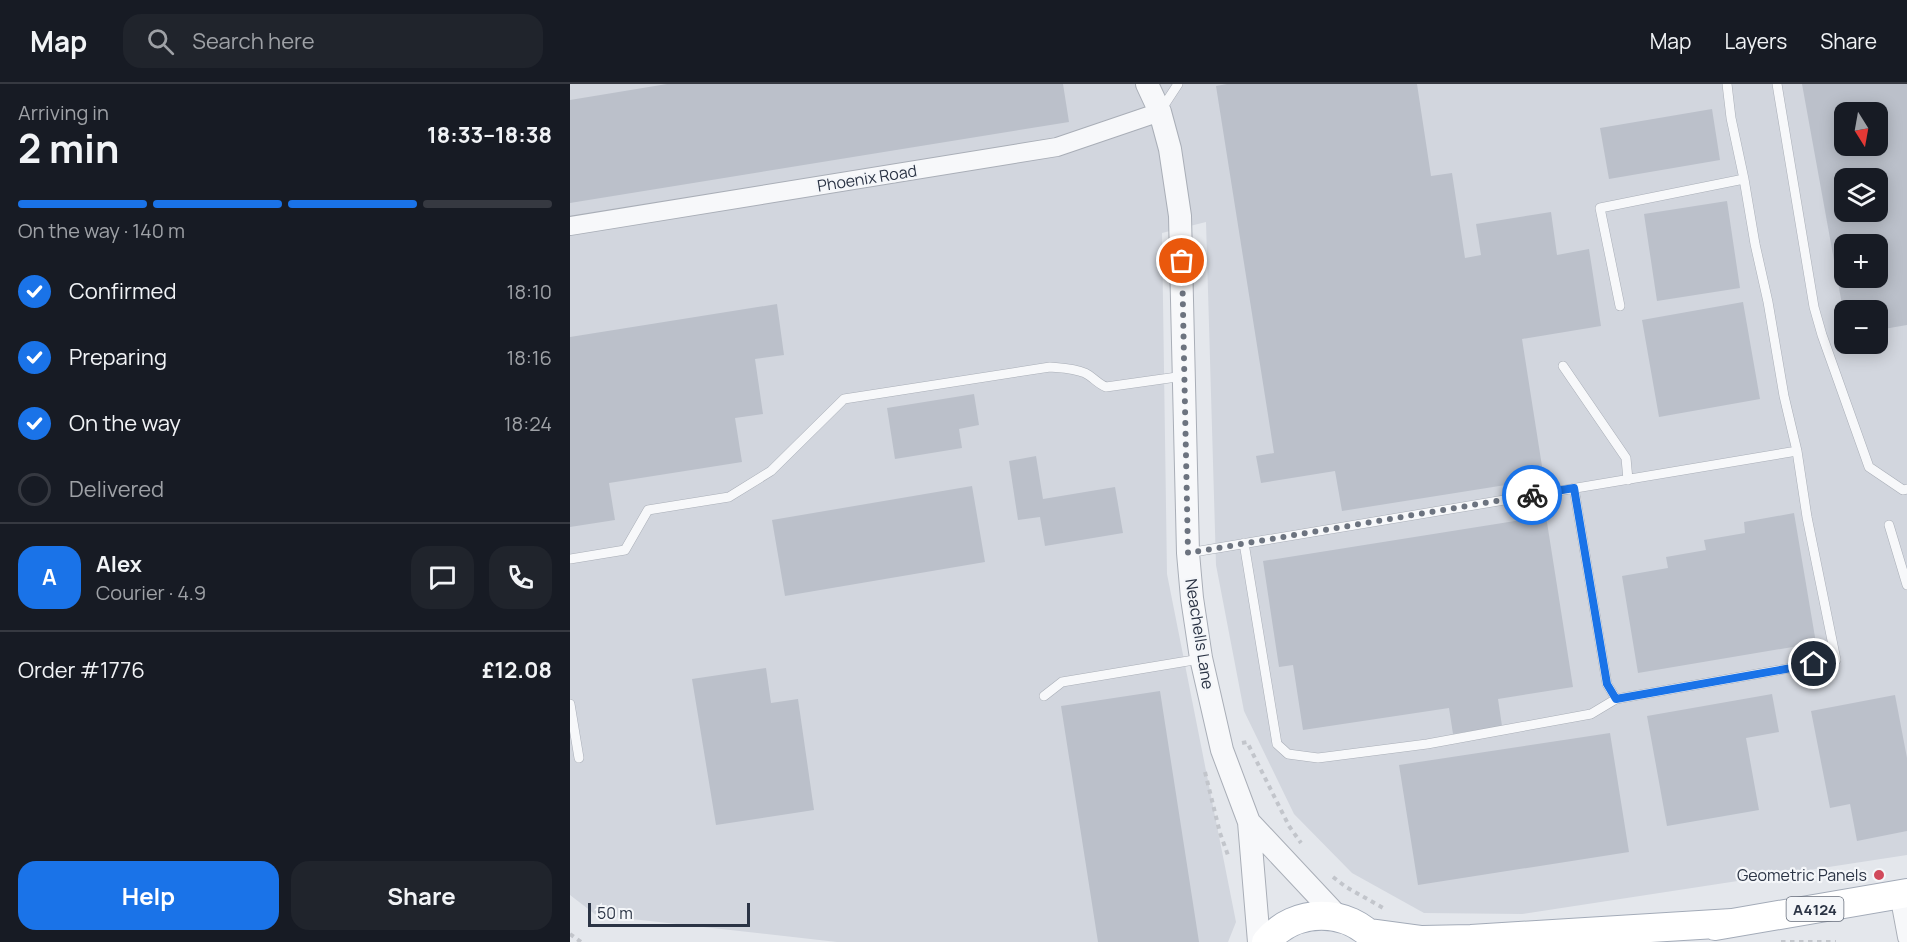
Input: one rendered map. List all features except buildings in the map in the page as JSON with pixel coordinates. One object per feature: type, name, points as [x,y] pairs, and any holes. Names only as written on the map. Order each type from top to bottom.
[{"type":"main road","name":"A4124","points":[[1636,942],[1903,894]]},
{"type":"main road","points":[[1266,942],[1274,933],[1294,920],[1315,915],[1338,916],[1355,923],[1373,937]]},
{"type":"main road","name":"A4124","points":[[1373,937],[1422,940],[1472,939],[1732,923]]},
{"type":"street","name":"Neachells Lane","points":[[1147,84],[1160,112],[1170,149],[1180,216],[1188,553],[1192,598],[1201,658],[1222,750],[1249,822],[1259,942]]},
{"type":"street","name":"Phoenix Road","points":[[570,226],[1057,147],[1160,112]]},
{"type":"street","name":"Neachells Lane","points":[[1249,822],[1338,916]]},
{"type":"street","points":[[1903,894],[1907,937]]},
{"type":"lane","points":[[1160,112],[1178,84]]},
{"type":"lane","points":[[1244,543],[1277,744],[1288,754],[1318,758],[1427,744],[1592,714],[1616,699],[1836,660],[1731,118],[1727,84]]},
{"type":"lane","points":[[1777,84],[1812,295],[1822,335],[1869,467],[1903,490],[1907,489]]},
{"type":"lane","points":[[1620,306],[1600,208],[1744,179]]},
{"type":"lane","points":[[1563,366],[1626,458],[1628,480]]},
{"type":"lane","points":[[570,559],[625,550],[648,510],[729,497],[771,471],[844,399],[1050,367],[1072,369],[1086,374],[1107,387],[1184,376]]},
{"type":"lane","points":[[1188,553],[1797,451]]},
{"type":"lane","points":[[1574,488],[1607,684],[1616,699]]},
{"type":"lane","points":[[1889,525],[1907,585]]},
{"type":"lane","points":[[1044,696],[1062,682],[1201,658]]},
{"type":"lane","points":[[570,705],[579,758]]},
{"type":"path","points":[[1230,862],[1202,756],[1247,742],[1289,826],[1303,846]]},
{"type":"path","points":[[1328,873],[1346,887],[1392,913]]},
{"type":"path","points":[[570,934],[581,942]]},
{"type":"path","points":[[1778,942],[1836,942]]},
{"type":"shaded area","points":[[570,84],[1907,84],[1907,855],[1522,914],[1424,913],[1352,873],[1294,814],[1244,711],[1216,565],[1206,222],[1162,233],[1167,574],[1236,922],[1228,942],[837,942],[596,915],[570,895]]},
{"type":"way so far","points":[[1182,261],[1188,553],[1532,495]]},
{"type":"place","name":"Geometric Panels","points":[[1879,875]]},
{"type":"route","points":[[1532,495],[1574,488],[1607,684],[1616,699],[1814,664]]}]
